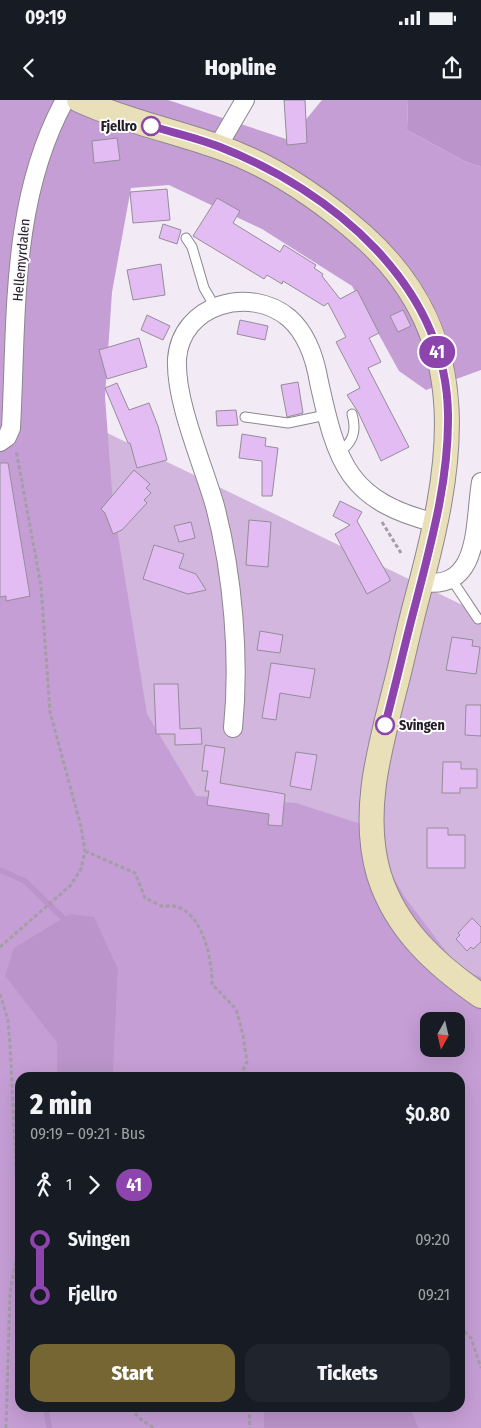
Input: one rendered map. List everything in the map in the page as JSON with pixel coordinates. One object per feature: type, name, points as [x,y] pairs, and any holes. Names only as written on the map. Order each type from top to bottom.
[{"type":"street","name":"Hellemyrdalen","points":[[5,430],[22,229],[29,198],[47,143],[65,100]]},
{"type":"street","points":[[79,100],[117,115],[218,146],[262,166],[328,208],[365,238],[386,259],[412,292],[433,339],[446,389],[448,413],[446,464],[436,523],[380,746],[372,798],[374,845],[380,876],[402,924],[430,957],[451,975],[481,996]]},
{"type":"street","points":[[218,146],[245,100]]},
{"type":"street","points":[[233,728],[237,667],[223,546],[214,504],[183,402],[177,360],[180,341],[190,325],[202,313],[235,301],[268,304],[295,324],[313,356],[326,415],[337,453],[350,475],[366,493],[382,503],[436,523]]},
{"type":"street","points":[[0,442],[7,437],[5,430]]},
{"type":"street","points":[[422,582],[435,584],[452,580],[459,576],[468,564],[473,552],[481,482]]},
{"type":"lane","points":[[186,238],[192,247],[204,288],[215,307]]},
{"type":"lane","points":[[337,453],[348,447],[352,439],[355,425],[352,414]]},
{"type":"lane","points":[[245,417],[288,423],[326,415]]},
{"type":"lane","points":[[452,580],[478,619]]},
{"type":"path","points":[[0,947],[71,885],[81,869],[85,851],[81,827],[50,712],[41,586],[23,476],[5,430]]},
{"type":"path","points":[[382,503],[378,512],[379,518],[401,553]]},
{"type":"path","points":[[85,851],[135,873],[145,898],[163,906],[174,906],[192,915],[205,941],[212,963],[212,984],[236,1009],[243,1035],[247,1062],[242,1072]]},
{"type":"path","points":[[0,994],[8,1020],[15,1145]]},
{"type":"path","points":[[6,1428],[10,1292],[15,1268]]},
{"type":"path","points":[[465,1332],[471,1338],[481,1368]]},
{"type":"path","points":[[134,1412],[139,1418],[154,1428]]},
{"type":"path","points":[[249,1412],[250,1428]]},
{"type":"shaded area","points":[[0,100],[168,100],[289,140],[322,100],[408,100],[407,130],[466,162],[481,167],[481,370],[426,390],[399,371],[352,286],[262,229],[169,185],[131,188],[112,292],[105,397],[113,504],[147,714],[196,796],[296,803],[364,825],[404,896],[460,970],[481,977],[481,1428],[419,1428],[412,1412],[465,1412],[465,1072],[113,1072],[118,969],[70,914],[5,976],[57,1043],[57,1072],[15,1072],[15,1412],[264,1412],[264,1428],[0,1428]]},
{"type":"shaded area","points":[[408,100],[481,100],[481,167],[466,162],[407,130]]},
{"type":"shaded area","points":[[0,381],[481,614],[481,1428],[0,1428]]},
{"type":"shaded area","points":[[70,914],[94,917],[118,969],[113,1072],[57,1072],[57,1043],[5,976],[14,948]]},
{"type":"shaded area","points":[[264,1412],[412,1412],[419,1428],[264,1428]]},
{"type":"building","points":[[284,100],[305,100],[307,143],[287,145]]},
{"type":"building","points":[[117,138],[120,160],[94,163],[92,141]]},
{"type":"building","points":[[167,189],[170,220],[133,223],[130,192]]},
{"type":"building","points":[[217,198],[240,211],[233,223],[280,252],[284,245],[316,265],[314,268],[323,274],[322,276],[340,299],[357,290],[379,333],[369,338],[381,362],[368,368],[409,447],[381,461],[358,412],[347,395],[360,388],[336,342],[346,337],[328,303],[324,306],[283,281],[282,284],[267,275],[264,279],[193,236]]},
{"type":"building","points":[[163,224],[181,230],[177,244],[159,238]]},
{"type":"building","points":[[161,264],[165,295],[133,300],[127,270]]},
{"type":"building","points":[[403,310],[411,326],[398,332],[390,316]]},
{"type":"building","points":[[147,315],[170,326],[163,340],[141,330]]},
{"type":"building","points":[[240,320],[268,326],[265,340],[237,334]]},
{"type":"building","points":[[139,338],[147,367],[107,379],[99,350]]},
{"type":"building","points":[[298,382],[303,413],[287,417],[281,385]]},
{"type":"building","points":[[117,383],[129,410],[149,403],[158,426],[167,460],[137,468],[130,443],[128,443],[105,388]]},
{"type":"building","points":[[236,410],[238,425],[217,426],[216,411]]},
{"type":"building","points":[[242,434],[266,438],[265,446],[278,448],[272,496],[262,496],[262,461],[239,458]]},
{"type":"building","points":[[0,463],[8,463],[30,596],[6,601],[6,596],[0,597]]},
{"type":"building","points":[[134,470],[150,484],[146,488],[151,493],[144,500],[147,503],[122,530],[113,534],[105,513],[101,509]]},
{"type":"building","points":[[340,501],[362,512],[357,521],[390,579],[390,581],[367,594],[335,534],[350,525],[333,516]]},
{"type":"building","points":[[249,520],[271,522],[268,567],[246,565]]},
{"type":"building","points":[[191,522],[195,538],[179,542],[174,526]]},
{"type":"building","points":[[154,545],[184,554],[179,568],[196,574],[206,590],[188,594],[143,579]]},
{"type":"building","points":[[260,631],[283,635],[280,653],[257,650]]},
{"type":"building","points":[[452,637],[473,640],[472,646],[480,647],[476,674],[446,670]]},
{"type":"building","points":[[271,663],[315,669],[310,698],[280,693],[276,720],[262,718]]},
{"type":"building","points":[[154,684],[178,684],[180,729],[201,728],[202,744],[175,745],[175,734],[156,734]]},
{"type":"building","points":[[466,705],[481,705],[481,736],[465,735]]},
{"type":"building","points":[[205,745],[225,748],[220,783],[285,794],[282,826],[268,825],[269,814],[207,805],[209,791],[205,791],[208,771],[202,771]]},
{"type":"building","points":[[296,752],[317,755],[311,790],[290,786]]},
{"type":"building","points":[[443,762],[461,762],[461,769],[477,769],[477,788],[460,788],[460,793],[442,793]]},
{"type":"building","points":[[427,828],[448,828],[448,835],[465,835],[465,868],[427,868]]},
{"type":"building","points":[[472,918],[481,927],[481,942],[473,949],[471,947],[467,951],[456,939],[460,935],[458,933]]},
{"type":"waterway","points":[[0,870],[25,881],[64,919]]},
{"type":"waterway","points":[[47,1412],[49,1428]]},
{"type":"bus line","name":"41","points":[[151,126],[238,154],[310,194],[348,223],[386,259],[412,292],[433,339],[446,389],[448,438],[446,464],[436,523],[385,725]]},
{"type":"place","name":"Fjellro","points":[[151,126]]},
{"type":"place","name":"Svingen","points":[[385,725]]}]
